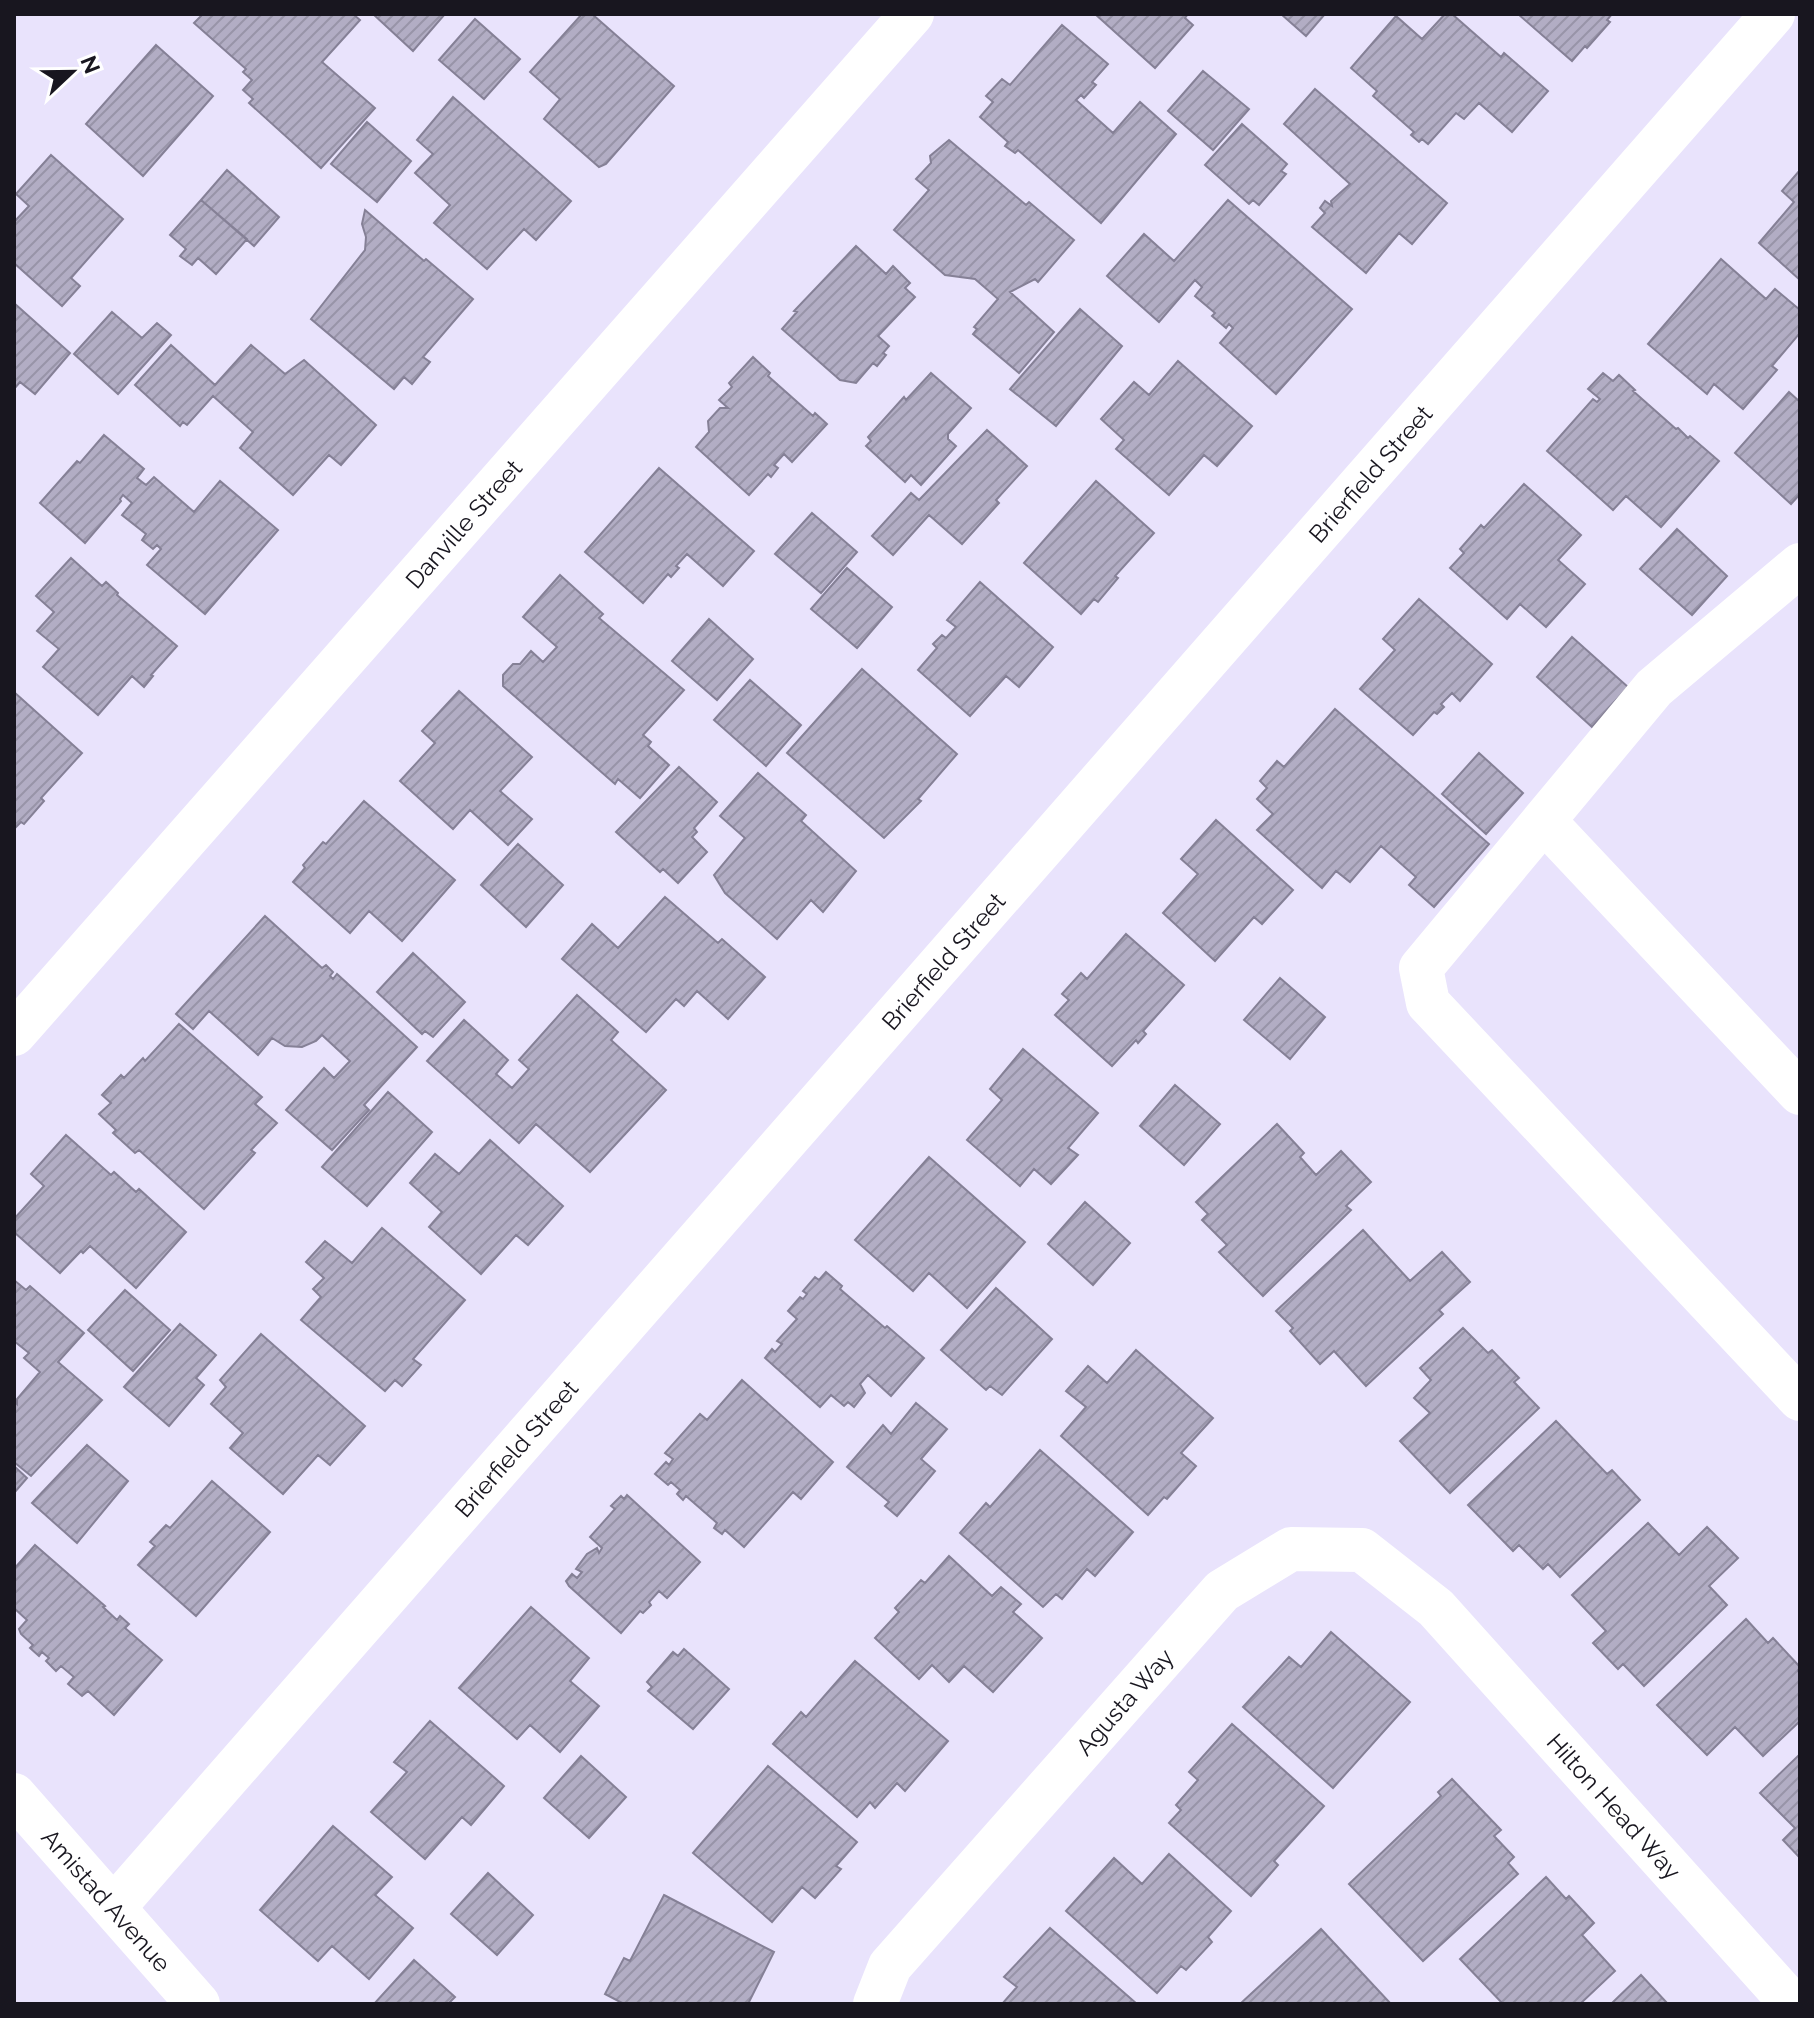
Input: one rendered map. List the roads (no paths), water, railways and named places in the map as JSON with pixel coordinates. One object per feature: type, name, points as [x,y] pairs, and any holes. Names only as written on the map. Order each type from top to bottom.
[{"type":"street","name":"Danville Street","points":[[14,1034],[912,14]]},
{"type":"street","name":"Brierfield Street","points":[[114,1907],[1773,14]]},
{"type":"street","points":[[1800,565],[1654,688],[1421,968],[1428,1003],[1800,1399]]},
{"type":"street","points":[[1544,821],[1800,1093]]},
{"type":"street","name":"Agusta Way","points":[[875,2004],[890,1966],[1222,1591],[1291,1549],[1362,1550],[1436,1608]]},
{"type":"street","name":"Hilton Head Way","points":[[1436,1608],[1792,2004]]},
{"type":"street","name":"Amistad Avenue","points":[[14,1795],[198,2004]]}]
